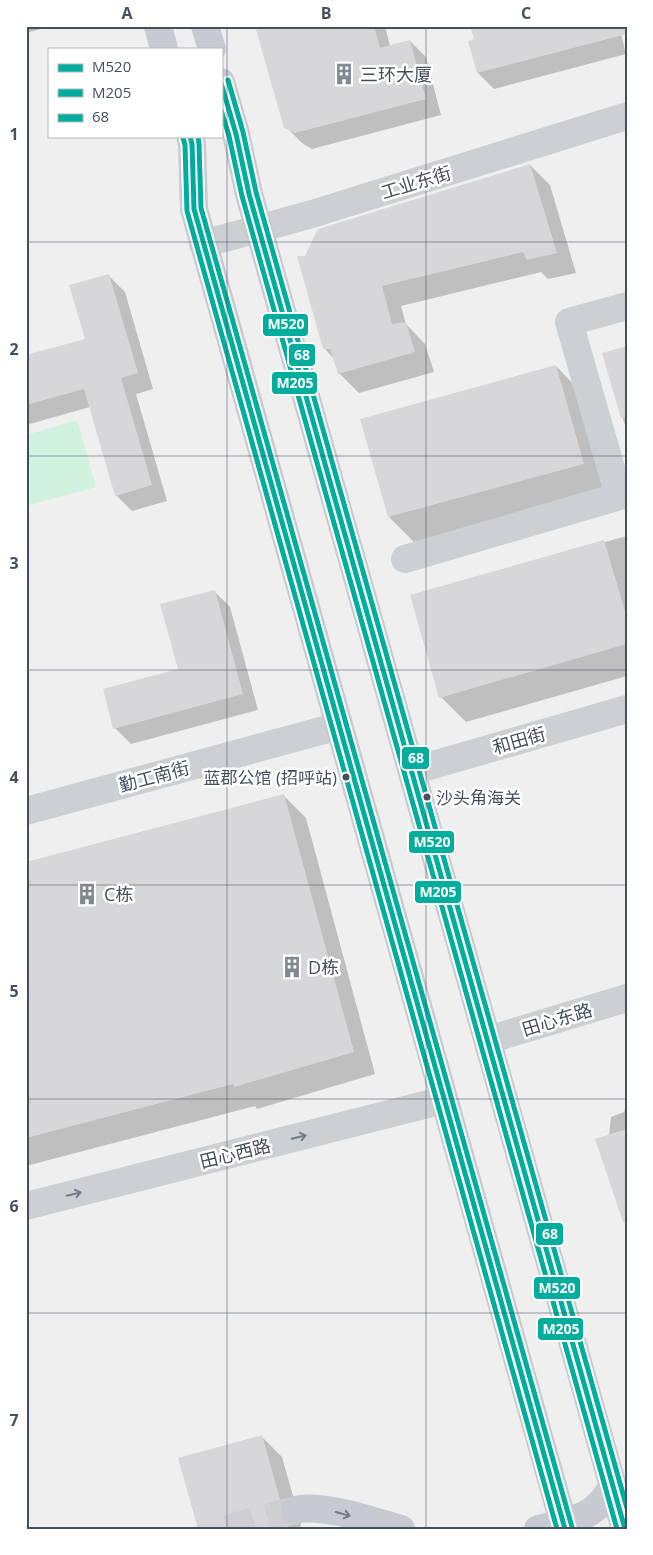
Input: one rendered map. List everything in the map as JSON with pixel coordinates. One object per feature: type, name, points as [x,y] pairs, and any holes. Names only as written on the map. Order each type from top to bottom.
[{"type":"main road","points":[[158,26],[164,48]]},
{"type":"main road","points":[[205,26],[212,48]]},
{"type":"main road","points":[[222,85],[236,134],[248,194],[488,1040],[620,1482],[625,1529]]},
{"type":"main road","points":[[190,138],[194,209],[203,244],[444,1100],[556,1527],[579,1518],[597,1508],[620,1482]]},
{"type":"main road","points":[[295,1510],[320,1508],[401,1529]]},
{"type":"street","name":"工业东街","points":[[203,244],[312,214],[627,116]]},
{"type":"street","points":[[405,559],[623,495],[569,322],[627,306]]},
{"type":"street","name":"和田街","points":[[412,771],[627,709]]},
{"type":"street","name":"勤工南街","points":[[26,811],[339,726]]},
{"type":"street","name":"田心东路","points":[[488,1040],[627,998]]},
{"type":"street","name":"田心西路","points":[[26,1206],[444,1100]]},
{"type":"green space","points":[[77,420],[96,487],[26,506],[26,435]]},
{"type":"building","name":"三环大厦","points":[[255,26],[374,26],[380,48],[410,40],[426,99],[295,133],[284,128]]},
{"type":"building","points":[[470,26],[627,26],[627,34],[477,73],[468,41],[474,39]]},
{"type":"building","points":[[530,164],[557,253],[527,260],[523,252],[382,286],[392,324],[406,322],[415,352],[338,374],[330,349],[323,349],[297,256],[305,256],[318,229]]},
{"type":"building","points":[[109,274],[138,373],[121,378],[152,485],[115,496],[84,389],[26,405],[26,355],[85,339],[69,285]]},
{"type":"building","points":[[627,346],[627,417],[621,418],[602,353]]},
{"type":"building","points":[[556,365],[584,464],[388,517],[360,419]]},
{"type":"building","points":[[604,540],[627,618],[627,644],[439,698],[410,595]]},
{"type":"building","points":[[215,590],[243,694],[113,729],[103,689],[178,669],[160,604]]},
{"type":"building","points":[[284,794],[354,1052],[234,1087],[233,1084],[26,1138],[26,862]]},
{"type":"building","points":[[627,1129],[627,1221],[623,1222],[595,1139]]},
{"type":"building","points":[[262,1435],[281,1503],[280,1513],[289,1529],[198,1529],[178,1458]]},
{"type":"tunnel","points":[[227,1529],[295,1510]]},
{"type":"transit line","name":"68","points":[[228,80],[243,132],[256,192],[627,1508]]},
{"type":"transit line","name":"M520","points":[[222,86],[236,134],[249,194],[625,1529]]},
{"type":"transit line","name":"M205","points":[[222,113],[242,196],[617,1529]]},
{"type":"transit line","name":"M205","points":[[183,138],[185,145],[187,211],[557,1529]]},
{"type":"transit line","name":"M520","points":[[190,138],[194,209],[565,1529]]},
{"type":"transit line","name":"68","points":[[198,138],[201,208],[572,1527]]},
{"type":"place","name":"三环大厦","points":[[344,74]]},
{"type":"place","name":"蓝郡公馆 (招呼站)","points":[[346,777]]},
{"type":"place","name":"沙头角海关","points":[[427,797]]},
{"type":"place","name":"C栋","points":[[87,894]]},
{"type":"place","name":"D栋","points":[[292,967]]}]
